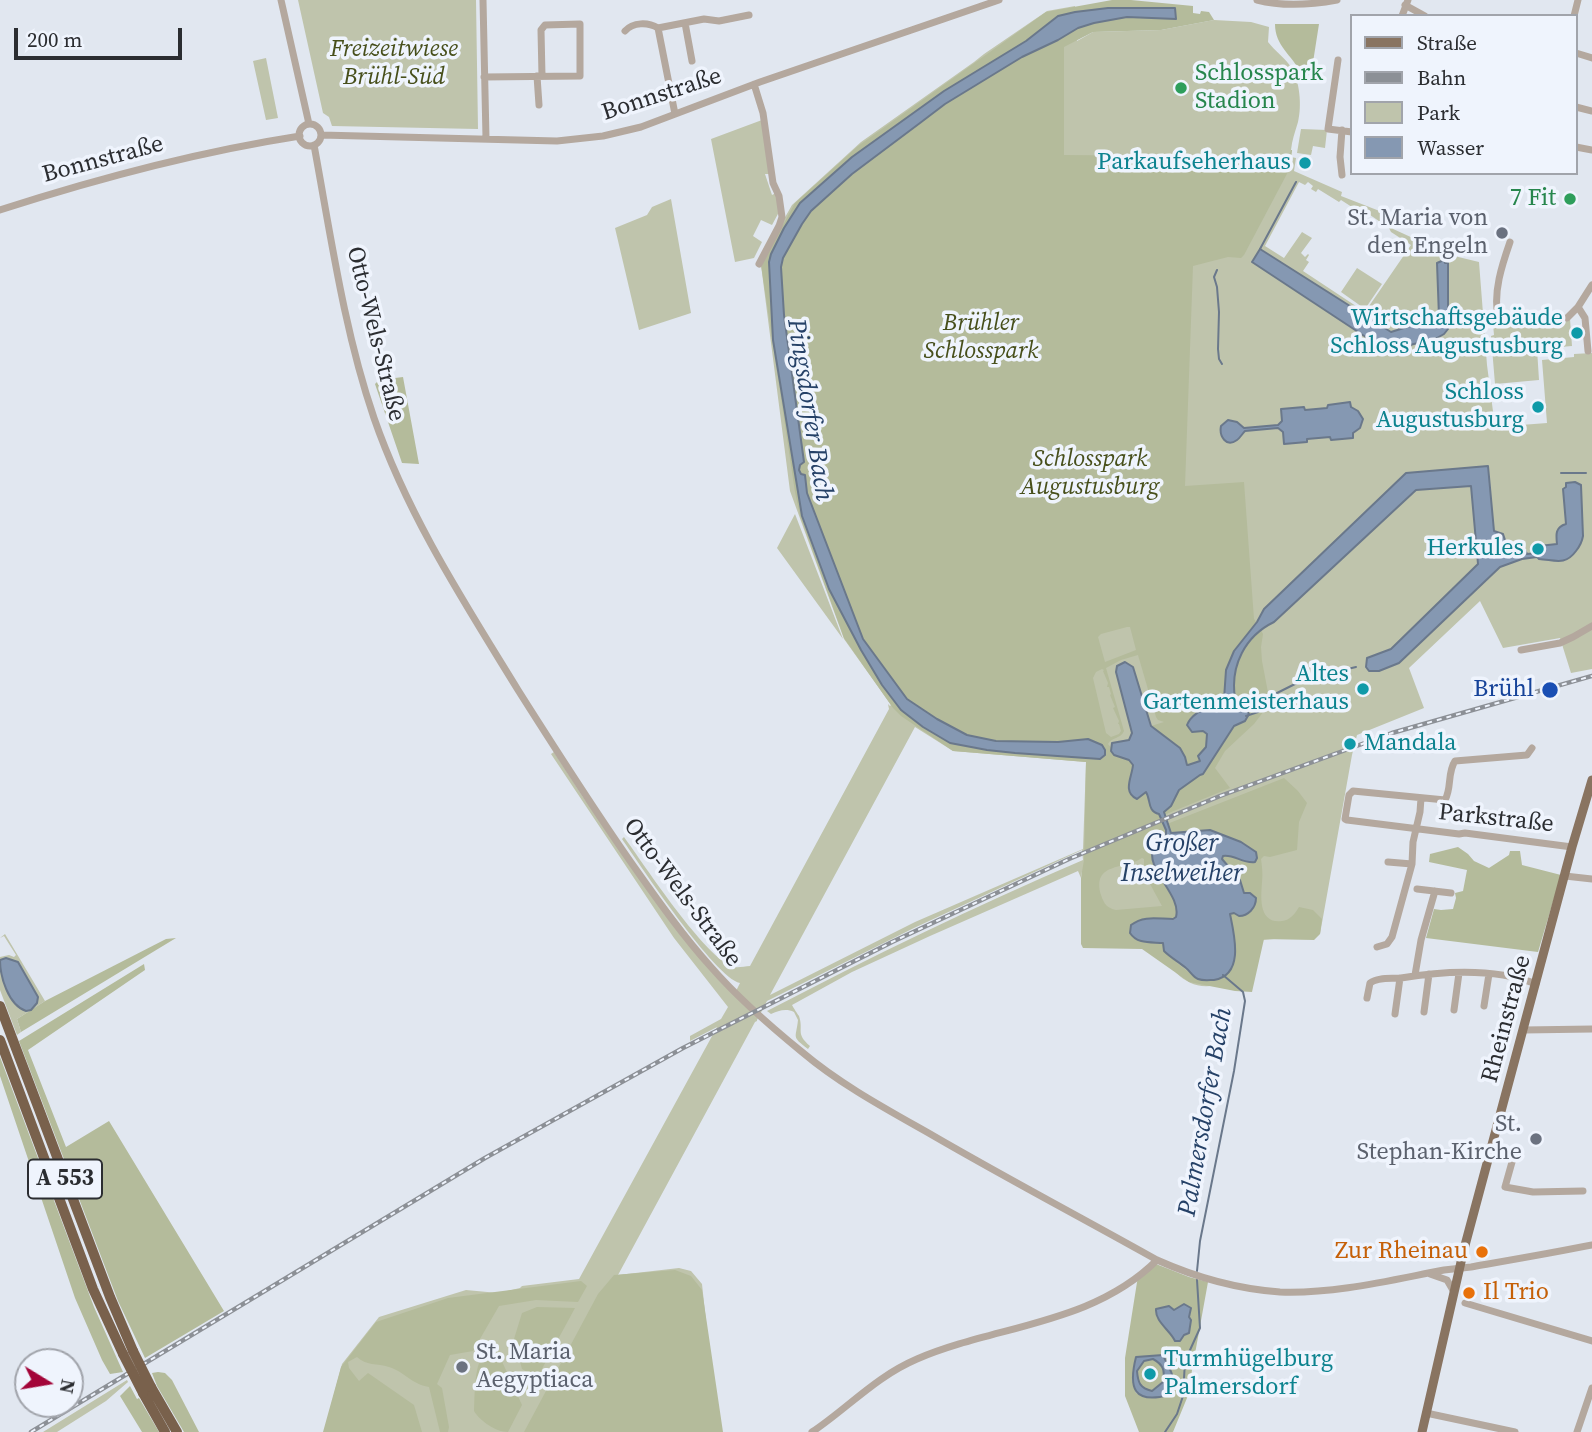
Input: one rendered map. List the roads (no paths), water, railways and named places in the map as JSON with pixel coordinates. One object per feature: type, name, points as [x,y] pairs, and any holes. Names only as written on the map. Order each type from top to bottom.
[{"type":"highway","name":"A 553","points":[[0,1006],[110,1297],[128,1353]]},
{"type":"highway","name":"A 553","points":[[0,1040],[93,1289],[147,1390],[166,1432]]},
{"type":"highway","name":"A 553","points":[[147,1390],[177,1432]]},
{"type":"main road","name":"Rheinstraße","points":[[1422,1432],[1491,1149],[1592,780]]},
{"type":"street","points":[[281,0],[309,124]]},
{"type":"street","points":[[483,0],[486,138]]},
{"type":"street","points":[[1257,0],[1291,5],[1337,0]]},
{"type":"street","name":"Bonnstraße","points":[[321,135],[557,141],[630,130],[996,1]]},
{"type":"street","points":[[1405,2],[1422,14]]},
{"type":"street","points":[[625,31],[633,25],[648,24],[658,28],[749,15]]},
{"type":"street","points":[[714,21],[719,30]]},
{"type":"street","points":[[685,23],[692,61]]},
{"type":"street","points":[[484,77],[540,76],[580,76],[580,24],[545,24],[541,30],[540,76],[538,105]]},
{"type":"street","points":[[658,28],[675,114]]},
{"type":"street","points":[[1338,60],[1328,129],[1350,132]]},
{"type":"street","points":[[754,85],[763,113],[773,183],[779,196],[782,216],[759,264]]},
{"type":"street","points":[[309,124],[316,126],[321,135],[319,142],[314,145],[305,145],[300,136],[301,130],[309,124]]},
{"type":"street","points":[[1342,130],[1342,175]]},
{"type":"street","name":"Bonnstraße","points":[[0,210],[61,190],[159,164],[300,136]]},
{"type":"street","name":"Otto-Wels-Straße","points":[[314,145],[336,265],[360,372],[374,419],[403,493],[439,561],[556,751],[686,938],[746,1003],[801,1052],[890,1111],[964,1154],[1157,1260],[1203,1278],[1291,1291],[1347,1288],[1592,1245]]},
{"type":"street","points":[[1510,242],[1498,289],[1497,309],[1500,318],[1509,322],[1570,317],[1592,285]]},
{"type":"street","points":[[1578,307],[1585,318],[1588,351]]},
{"type":"street","points":[[1521,650],[1560,643],[1592,626]]},
{"type":"street","points":[[1421,798],[1441,801],[1447,798],[1451,769],[1455,761],[1527,755],[1532,748]]},
{"type":"street","name":"Parkstraße","points":[[1377,947],[1387,944],[1392,937],[1412,864],[1413,842],[1416,830],[1421,798],[1353,791],[1347,804],[1347,820],[1416,830],[1459,834],[1465,832],[1573,847]]},
{"type":"street","points":[[1388,862],[1412,864]]},
{"type":"street","points":[[1565,876],[1592,879]]},
{"type":"street","points":[[1417,889],[1451,893]]},
{"type":"street","points":[[1415,975],[1421,940],[1435,891]]},
{"type":"street","points":[[1454,1010],[1459,973]]},
{"type":"street","points":[[1424,1012],[1429,974]]},
{"type":"street","points":[[1484,1006],[1489,974]]},
{"type":"street","points":[[1367,998],[1370,983],[1374,980],[1415,975],[1489,974],[1536,984]]},
{"type":"street","points":[[1395,1014],[1400,978]]},
{"type":"street","points":[[1524,1030],[1592,1029]]},
{"type":"street","points":[[1491,1149],[1514,1155],[1505,1187],[1533,1192],[1583,1191]]},
{"type":"street","points":[[812,1432],[891,1371],[948,1347],[1064,1315],[1106,1297],[1157,1260]]},
{"type":"street","points":[[1429,1273],[1447,1280],[1454,1292]]},
{"type":"street","points":[[1465,1303],[1592,1340]]},
{"type":"street","points":[[1577,1432],[1592,1388]]},
{"type":"street","points":[[1426,1413],[1515,1432]]},
{"type":"water","points":[[1108,8],[1175,8],[1176,19],[1127,17],[1078,28],[1022,57],[945,104],[852,174],[811,211],[783,258],[781,267],[784,315],[804,462],[799,470],[805,475],[807,493],[863,639],[907,699],[967,735],[996,741],[1058,742],[1088,739],[1102,745],[1105,755],[1100,759],[987,750],[950,743],[901,710],[861,650],[829,589],[802,516],[773,340],[769,262],[784,228],[800,203],[852,157],[944,91],[1026,41],[1058,16]]},
{"type":"water","points":[[1260,249],[1391,332],[1439,317],[1437,263],[1444,260],[1448,263],[1448,329],[1437,338],[1387,351],[1252,262]]},
{"type":"water","points":[[1350,402],[1351,407],[1358,411],[1363,419],[1360,428],[1353,433],[1353,438],[1307,439],[1307,442],[1284,444],[1283,432],[1278,428],[1245,431],[1230,443],[1224,440],[1221,434],[1221,426],[1228,420],[1237,422],[1244,428],[1278,425],[1282,421],[1281,409],[1327,408],[1328,405]]},
{"type":"water","name":"Großer Inselweiher","points":[[1488,466],[1494,531],[1503,534],[1506,549],[1524,548],[1527,554],[1537,553],[1539,546],[1557,544],[1558,529],[1566,524],[1563,489],[1566,483],[1575,482],[1581,485],[1583,536],[1572,556],[1555,561],[1537,557],[1522,559],[1500,567],[1399,663],[1379,671],[1369,671],[1366,667],[1367,658],[1391,649],[1478,564],[1471,486],[1416,490],[1274,622],[1255,635],[1237,664],[1234,686],[1235,698],[1249,714],[1245,721],[1234,726],[1203,774],[1179,790],[1171,806],[1164,812],[1171,833],[1210,830],[1241,842],[1256,852],[1255,862],[1246,862],[1231,856],[1223,856],[1222,859],[1240,880],[1244,893],[1250,893],[1256,898],[1255,905],[1248,913],[1242,916],[1230,914],[1235,953],[1230,970],[1224,977],[1214,980],[1198,979],[1164,951],[1163,943],[1144,942],[1133,937],[1130,933],[1131,925],[1146,919],[1173,919],[1176,917],[1176,908],[1152,855],[1154,846],[1166,835],[1166,830],[1159,814],[1151,808],[1146,792],[1137,799],[1132,796],[1129,784],[1133,765],[1111,751],[1112,743],[1129,740],[1132,733],[1116,672],[1117,666],[1125,662],[1133,667],[1151,726],[1180,748],[1187,765],[1200,761],[1198,756],[1206,747],[1207,734],[1203,731],[1192,732],[1187,725],[1198,713],[1224,699],[1226,670],[1234,651],[1264,609],[1406,473]]},
{"type":"water","points":[[6,958],[18,962],[38,997],[31,1010],[26,1011],[14,1003],[6,989],[0,960]]},
{"type":"water","points":[[1184,1304],[1191,1308],[1189,1333],[1180,1341],[1175,1341],[1160,1322],[1156,1309],[1169,1306],[1174,1310]]},
{"type":"water","points":[[1163,1355],[1172,1374],[1169,1395],[1148,1397],[1136,1391],[1133,1378],[1136,1357]],"holes":[[[1153,1359],[1163,1369],[1164,1375],[1163,1382],[1152,1391],[1140,1384],[1137,1371],[1144,1361]]]},
{"type":"waterway","points":[[1260,249],[1296,182]]},
{"type":"waterway","points":[[1217,270],[1214,277],[1219,312],[1218,349],[1222,364]]},
{"type":"waterway","name":"Palmersdorfer Bach","points":[[1561,473],[1586,473]]},
{"type":"waterway","name":"Palmersdorfer Bach","points":[[1273,695],[1305,679],[1356,667]]},
{"type":"waterway","name":"Palmersdorfer Bach","points":[[1246,716],[1258,712],[1270,698]]},
{"type":"waterway","name":"Palmersdorfer Bach","points":[[1197,1271],[1200,1241],[1245,1001],[1243,992],[1223,975]]},
{"type":"waterway","name":"Palmersdorfer Bach","points":[[1165,1432],[1177,1414],[1183,1396],[1185,1361],[1200,1328],[1197,1280]]},
{"type":"railway","points":[[31,1432],[485,1158],[683,1048],[892,942],[1069,859],[1220,796],[1392,733],[1592,676]]},
{"type":"place","name":"Schlosspark Stadion","points":[[1181,88]]},
{"type":"place","name":"Parkaufseherhaus","points":[[1305,163]]},
{"type":"place","name":"7 Fit","points":[[1570,199]]},
{"type":"place","name":"St. Maria von den Engeln","points":[[1502,233]]},
{"type":"place","name":"Wirtschaftsgebäude Schloss Augustusburg","points":[[1577,333]]},
{"type":"place","name":"Schloss Augustusburg","points":[[1538,407]]},
{"type":"place","name":"Herkules","points":[[1538,549]]},
{"type":"place","name":"Altes Gartenmeisterhaus","points":[[1363,689]]},
{"type":"place","name":"Brühl","points":[[1550,690]]},
{"type":"place","name":"Mandala","points":[[1350,744]]},
{"type":"place","name":"St. Stephan-Kirche","points":[[1536,1139]]},
{"type":"place","name":"Zur Rheinau","points":[[1482,1252]]},
{"type":"place","name":"Il Trio","points":[[1469,1293]]},
{"type":"place","name":"St. Maria Aegyptiaca","points":[[462,1367]]},
{"type":"place","name":"Turmhügelburg Palmersdorf","points":[[1150,1374]]},
{"type":"park label","name":"Freizeitwiese Brühl-Süd","points":[[394,64]]},
{"type":"park label","name":"Brühler Schlosspark","points":[[981,338]]},
{"type":"park label","name":"Schlosspark Augustusburg","points":[[1090,474]]},
{"type":"water label","name":"Pingsdorfer Bach","points":[[809,410]]}]
